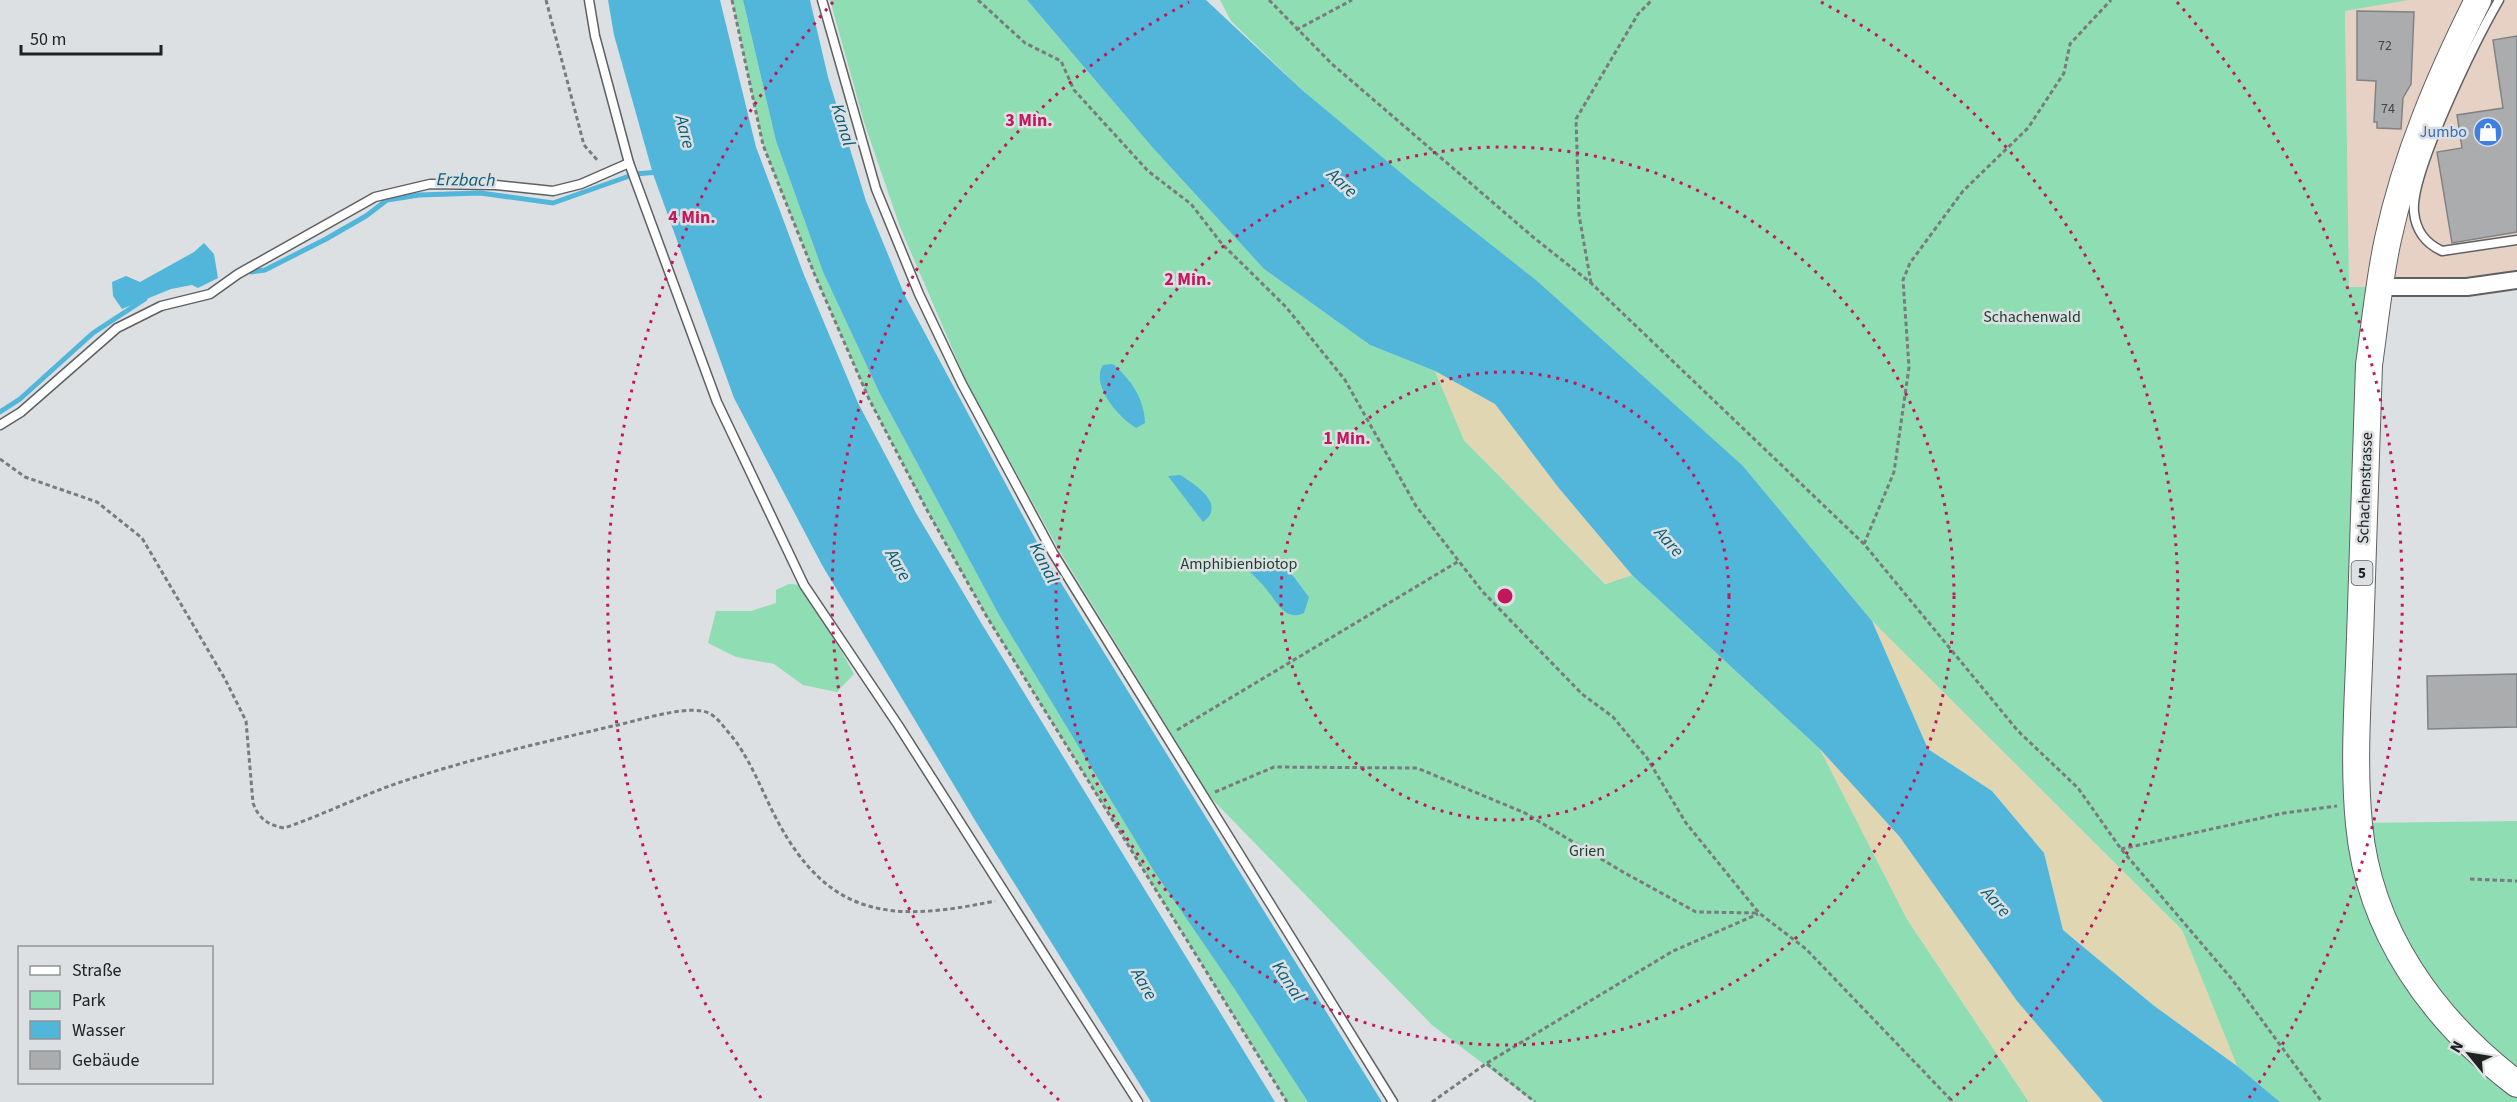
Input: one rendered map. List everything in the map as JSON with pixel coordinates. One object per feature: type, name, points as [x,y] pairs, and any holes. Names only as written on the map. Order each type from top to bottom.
[{"type":"main road","name":"Schachenstrasse","points":[[2478,0],[2446,63],[2419,132],[2388,238],[2380,287],[2369,365],[2357,742],[2358,804],[2362,853],[2391,938],[2400,954],[2432,1004],[2465,1041],[2517,1084]]},
{"type":"street","points":[[2380,287],[2467,287],[2517,280]]},
{"type":"lane","points":[[589,0],[595,36],[629,163],[717,402],[804,585],[898,725],[1138,1102]]},
{"type":"lane","points":[[822,0],[876,189],[919,294],[962,384],[1053,553],[1393,1102]]},
{"type":"lane","points":[[2499,0],[2473,45],[2420,177],[2414,211],[2420,235],[2442,251],[2517,240]]},
{"type":"lane","points":[[0,425],[21,412],[117,328],[161,306],[210,294],[238,274],[375,197],[430,184],[496,185],[553,191],[629,163]]},
{"type":"path","points":[[546,0],[584,144],[608,172]]},
{"type":"path","points":[[732,0],[763,145],[814,273],[869,399],[928,512],[987,617],[1287,1102]]},
{"type":"path","points":[[978,0],[1025,43],[1061,61],[1074,90],[1133,155],[1148,171],[1191,204],[1222,244],[1286,307],[1345,380],[1416,506],[1482,591],[1582,694],[1613,717],[1647,758],[1686,822],[1759,913],[1806,949],[1953,1102]]},
{"type":"path","points":[[1269,0],[1296,30],[1332,64],[1533,237],[1591,283],[1863,544],[2018,730],[2078,788],[2121,849],[2230,978],[2322,1102]]},
{"type":"path","points":[[1296,30],[1352,0]]},
{"type":"path","points":[[1591,283],[1579,215],[1576,119],[1638,14],[1652,0]]},
{"type":"path","points":[[1863,544],[1894,472],[1909,367],[1903,280],[1910,263],[1963,191],[2028,128],[2064,73],[2070,44],[2111,0]]},
{"type":"path","points":[[0,459],[25,477],[97,502],[142,538],[225,679],[246,721],[253,803],[257,814],[270,825],[284,828],[396,784],[479,757],[649,718],[690,710],[704,711],[717,718],[736,741],[779,824],[800,856],[829,888],[849,901],[872,909],[903,912],[958,909],[1009,898]]},
{"type":"path","points":[[1167,736],[1459,561]]},
{"type":"path","points":[[1205,796],[1274,767],[1417,768],[1525,813],[1623,872],[1696,912],[1759,913]]},
{"type":"path","points":[[2121,849],[2284,813],[2358,804]]},
{"type":"path","points":[[2470,879],[2517,881]]},
{"type":"path","points":[[1432,1102],[1487,1063],[1673,951],[1759,913]]},
{"type":"path","points":[[1487,1063],[1535,1102]]},
{"type":"shaded area","points":[[2409,0],[2517,0],[2517,280],[2467,287],[2349,288],[2345,11]]},
{"type":"green space","points":[[732,0],[743,0],[776,141],[823,272],[880,394],[999,615],[1308,1102],[1287,1102],[987,617],[928,512],[869,399],[814,273],[763,145]]},
{"type":"green space","name":"Grien","points":[[830,0],[1027,0],[1153,148],[1264,269],[1370,345],[1435,371],[1464,440],[1605,584],[1632,575],[1820,749],[1907,919],[2029,1102],[1534,1102],[1432,1025],[1211,798],[1059,550],[968,385],[900,227],[864,122]]},
{"type":"green space","name":"Schachenwald","points":[[1220,0],[2409,0],[2345,11],[2349,287],[2380,287],[2359,823],[2517,821],[2517,1102],[2280,1102],[2237,1066],[2182,930],[1872,621],[1743,466],[1301,89],[1231,21]]},
{"type":"green space","points":[[789,584],[804,585],[854,674],[837,692],[803,685],[774,664],[736,657],[708,643],[716,611],[751,611],[776,603],[776,590]]},
{"type":"sand","points":[[1435,371],[1495,404],[1558,487],[1632,575],[1606,584],[1464,440]]},
{"type":"sand","points":[[1872,621],[2182,930],[2237,1066],[2153,1005],[2063,930],[2044,853],[1992,791],[1928,749]]},
{"type":"sand","points":[[1820,749],[1899,836],[2017,1001],[2103,1102],[2029,1102],[1907,919]]},
{"type":"water","name":"Aare","points":[[608,0],[720,0],[756,147],[804,275],[858,403],[916,513],[980,621],[1275,1102],[1151,1102],[976,822],[822,565],[734,398],[653,174],[614,35]]},
{"type":"water","name":"Kanal","points":[[743,0],[810,0],[828,77],[866,201],[905,296],[1045,557],[1382,1102],[1308,1102],[1154,871],[999,615],[880,394],[823,272],[776,141]]},
{"type":"water","name":"Aare","points":[[1027,0],[1206,0],[1301,89],[1413,183],[1537,281],[1743,466],[1872,621],[1928,749],[1992,791],[2044,853],[2063,930],[2153,1005],[2237,1066],[2280,1102],[2103,1102],[2017,1001],[1899,836],[1820,749],[1632,575],[1558,487],[1495,404],[1435,371],[1370,345],[1264,269],[1153,148]]},
{"type":"water","points":[[204,243],[214,254],[218,278],[198,288],[192,285],[171,289],[122,309],[113,296],[112,282],[126,276],[140,282],[194,252]]},
{"type":"water","points":[[1113,364],[1131,383],[1142,405],[1145,423],[1136,428],[1122,417],[1103,391],[1100,373],[1103,365]]},
{"type":"water","points":[[1180,475],[1200,489],[1210,502],[1212,509],[1210,515],[1203,522],[1168,476]]},
{"type":"water","points":[[1262,559],[1278,563],[1295,578],[1309,597],[1304,613],[1292,615],[1287,613],[1243,565]]},
{"type":"building","points":[[2357,11],[2414,12],[2411,84],[2403,98],[2401,129],[2377,128],[2377,122],[2374,122],[2376,81],[2357,80]]},
{"type":"building","name":"Jumbo","points":[[2517,36],[2517,232],[2452,243],[2437,152],[2462,148],[2457,115],[2503,108],[2493,40]]},
{"type":"building","points":[[2517,674],[2517,727],[2428,729],[2427,676]]},
{"type":"waterway","name":"Erzbach","points":[[251,272],[265,270],[326,239],[366,216],[387,200],[419,195],[480,193],[553,203],[635,174],[659,172]]},
{"type":"waterway","name":"Erzbach","points":[[0,412],[20,399],[93,333],[145,299]]},
{"type":"place","name":"Jumbo","points":[[2488,132]]},
{"type":"park label","name":"Amphibienbiotop","points":[[1239,564]]}]
